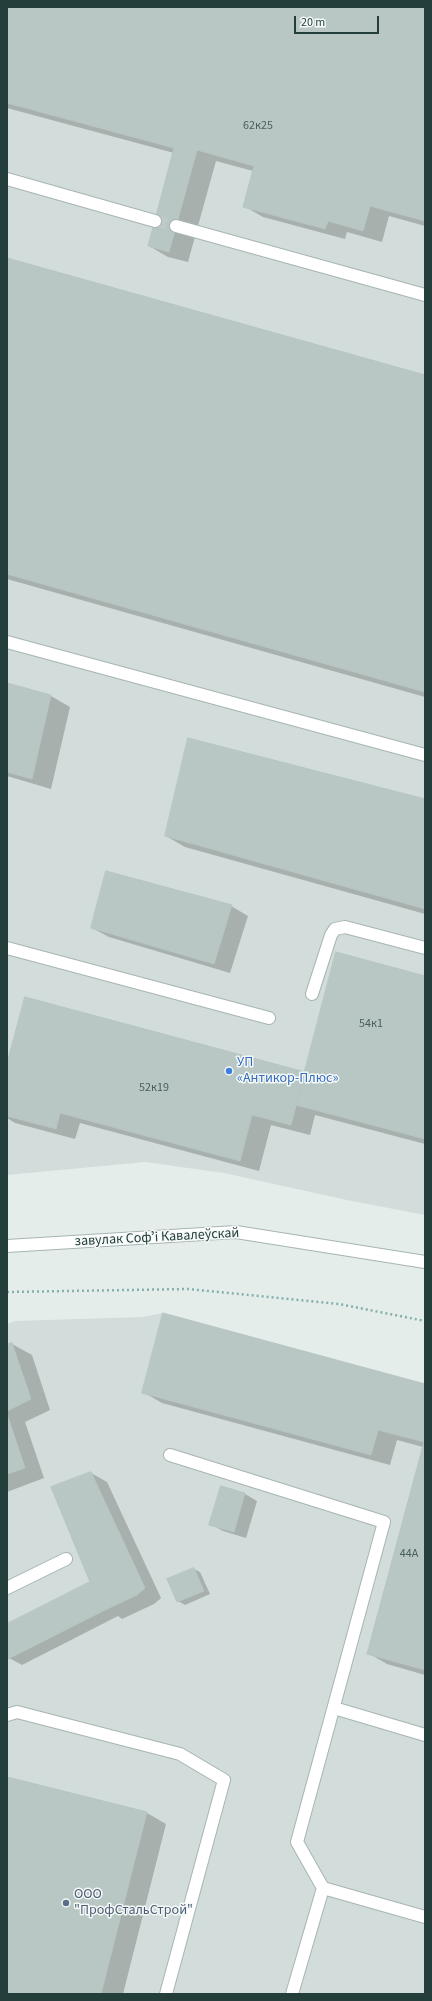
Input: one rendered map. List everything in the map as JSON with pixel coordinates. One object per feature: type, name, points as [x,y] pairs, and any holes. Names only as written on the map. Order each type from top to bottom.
[{"type":"street","points":[[7,179],[155,221]]},
{"type":"street","points":[[176,226],[425,295]]},
{"type":"street","points":[[7,642],[425,755]]},
{"type":"street","points":[[312,994],[330,935],[335,929],[345,927],[425,948]]},
{"type":"street","points":[[7,948],[269,1018]]},
{"type":"street","name":"завулак Софʼі Кавалеўскай","points":[[7,1246],[236,1232],[425,1262]]},
{"type":"street","points":[[170,1455],[384,1522],[298,1842],[323,1888],[292,1994]]},
{"type":"street","points":[[7,1588],[66,1559]]},
{"type":"street","points":[[334,1708],[425,1735]]},
{"type":"street","points":[[7,1715],[17,1712],[180,1754],[224,1780],[166,1994]]},
{"type":"street","points":[[323,1888],[425,1917]]},
{"type":"path","points":[[7,1292],[188,1289],[339,1304],[425,1321]]},
{"type":"shaded area","points":[[7,7],[425,7],[425,1215],[347,1200],[224,1173],[145,1162],[7,1175]]},
{"type":"shaded area","points":[[163,1313],[425,1384],[425,1994],[7,1994],[7,1324],[15,1321],[143,1317]]},
{"type":"building","points":[[7,7],[425,7],[425,221],[370,206],[363,231],[328,221],[325,229],[243,207],[254,166],[197,150],[169,252],[148,246],[174,148],[7,103]]},
{"type":"building","points":[[7,258],[425,375],[425,692],[7,574]]},
{"type":"building","points":[[7,683],[51,695],[32,779],[7,772]]},
{"type":"building","points":[[188,738],[425,799],[425,909],[165,836]]},
{"type":"building","points":[[106,871],[232,905],[214,964],[91,928]]},
{"type":"building","points":[[336,952],[425,976],[425,1139],[296,1105]]},
{"type":"building","points":[[25,997],[305,1072],[291,1125],[252,1115],[240,1161],[60,1113],[56,1129],[7,1116],[7,1064]]},
{"type":"building","points":[[163,1313],[425,1384],[425,1670],[367,1654],[424,1442],[378,1430],[371,1455],[142,1393]]},
{"type":"building","points":[[12,1343],[31,1399],[7,1411],[7,1345]]},
{"type":"building","points":[[7,1414],[25,1468],[7,1474]]},
{"type":"building","points":[[91,1472],[145,1588],[137,1595],[105,1610],[90,1582],[51,1487]]},
{"type":"building","points":[[221,1486],[245,1493],[234,1532],[209,1525]]},
{"type":"building","points":[[194,1568],[204,1591],[177,1602],[167,1579]]},
{"type":"building","points":[[90,1582],[105,1610],[8,1659],[7,1624]]},
{"type":"building","name":"ООО \"ПрофСтальСтрой\"","points":[[7,1777],[147,1812],[101,1994],[7,1994]]},
{"type":"tunnel","points":[[155,221],[176,226]]},
{"type":"place","name":"УП «Антикор-Плюс»","points":[[229,1071]]},
{"type":"place","name":"ООО \"ПрофСтальСтрой\"","points":[[66,1903]]}]
